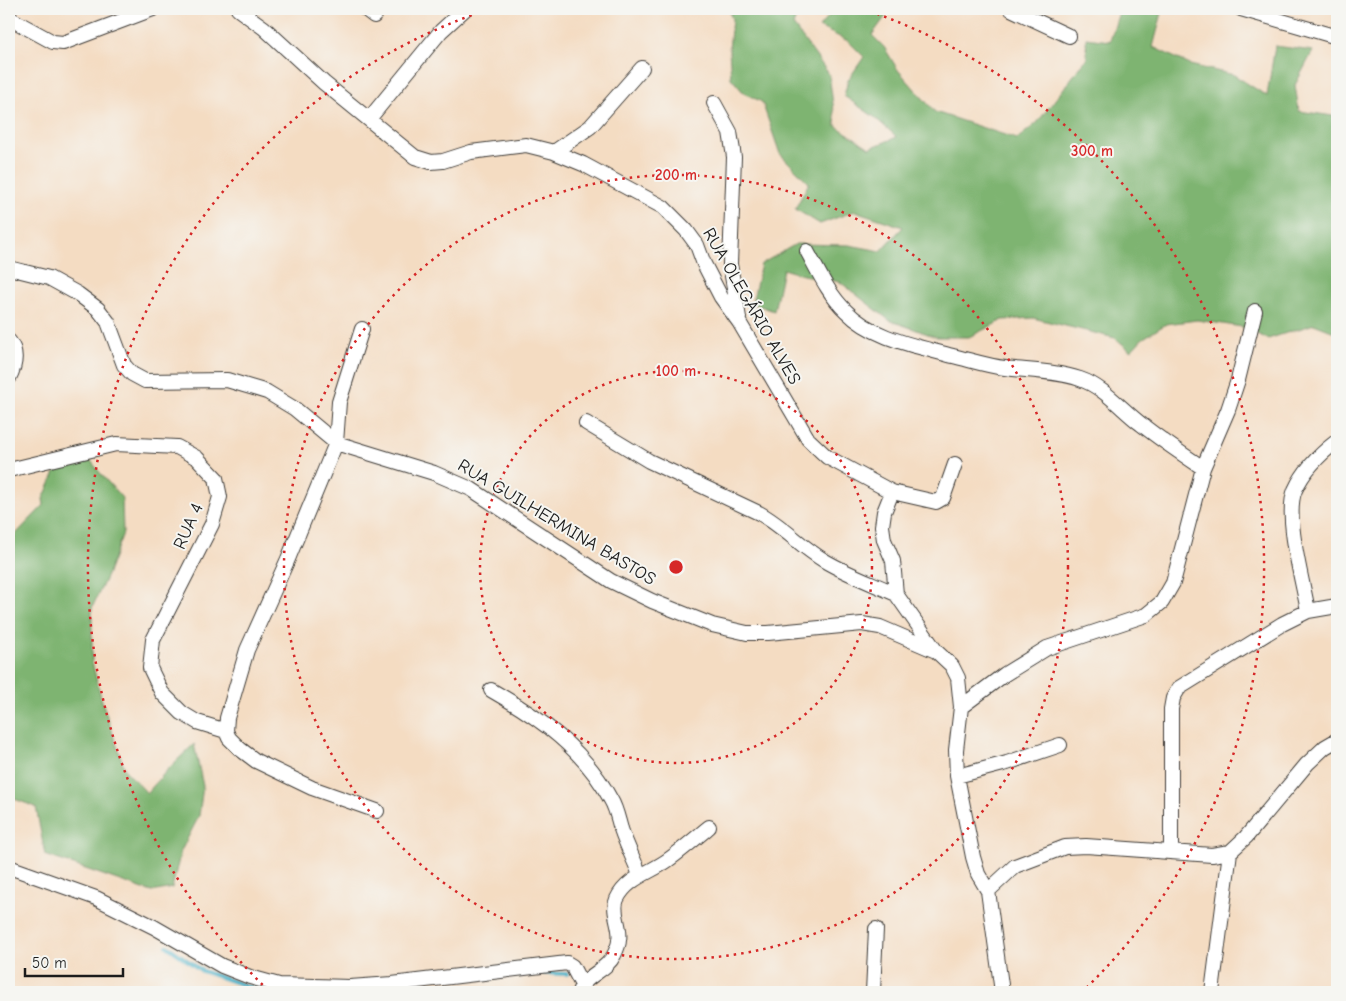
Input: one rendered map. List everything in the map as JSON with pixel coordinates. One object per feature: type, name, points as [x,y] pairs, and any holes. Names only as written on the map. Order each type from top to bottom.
[{"type":"street","points":[[9,18],[53,42],[63,43],[153,9]]},
{"type":"street","name":"RUA OLEGÁRIO ALVES","points":[[238,9],[264,28],[324,83],[415,157],[431,162],[443,161],[471,152],[526,145],[554,152],[583,164],[663,207],[686,230],[697,245],[704,264],[721,297],[739,322],[808,439],[827,457],[892,492],[936,502],[943,498],[955,464]]},
{"type":"street","points":[[369,119],[441,31],[465,9]]},
{"type":"street","points":[[1012,9],[1069,36]]},
{"type":"street","points":[[1241,9],[1337,36]]},
{"type":"street","points":[[554,152],[590,127],[642,68]]},
{"type":"street","points":[[714,103],[730,132],[734,157],[730,264],[739,322]]},
{"type":"street","points":[[807,250],[832,293],[845,311],[859,323],[904,343],[1003,368],[1048,372],[1081,379],[1102,390],[1140,424],[1203,468]]},
{"type":"street","points":[[9,268],[49,278],[78,294],[98,309],[108,322],[124,365],[132,374],[145,381],[227,380],[267,392],[295,409],[336,443]]},
{"type":"street","points":[[961,707],[1005,674],[1047,648],[1146,615],[1162,602],[1173,583],[1203,468],[1228,410],[1256,311]]},
{"type":"street","points":[[362,329],[338,402],[336,443],[288,559],[247,650],[227,718],[226,731],[229,738],[256,761],[312,788],[377,811]]},
{"type":"street","points":[[9,341],[12,345],[16,361],[9,378]]},
{"type":"street","points":[[586,423],[649,461],[759,513],[774,522],[825,561],[896,594],[936,650]]},
{"type":"street","points":[[1308,611],[1292,524],[1291,507],[1295,490],[1306,472],[1323,452],[1337,441]]},
{"type":"street","name":"RUA GUILHERMINA BASTOS","points":[[336,443],[451,479],[471,489],[611,581],[652,601],[712,625],[754,634],[862,624],[880,627],[936,650],[952,666],[958,678],[961,707],[956,750],[957,776],[973,857],[978,874],[988,891],[1002,992]]},
{"type":"street","name":"RUA 4","points":[[9,470],[116,444],[176,448],[197,458],[216,478],[220,497],[212,524],[153,640],[150,668],[162,693],[182,713],[197,722],[226,731]]},
{"type":"street","points":[[892,492],[884,512],[882,526],[884,540],[893,561],[896,594]]},
{"type":"street","points":[[1171,852],[1171,709],[1173,698],[1179,688],[1282,624],[1308,611],[1337,606]]},
{"type":"street","points":[[491,690],[529,712],[572,746],[613,801],[621,829],[640,875]]},
{"type":"street","points":[[988,891],[1015,866],[1065,847],[1086,846],[1212,854],[1230,852],[1246,837],[1307,764],[1325,747],[1337,740]]},
{"type":"street","points":[[957,776],[1007,763],[1060,745]]},
{"type":"street","points":[[9,867],[96,898],[154,926],[222,966],[250,977],[279,985],[350,987],[392,984],[567,963],[572,966],[580,988],[606,967],[614,955],[620,940],[615,908],[617,900],[632,880],[667,861],[709,827]]},
{"type":"street","points":[[1212,992],[1230,852]]},
{"type":"street","points":[[873,992],[876,929]]},
{"type":"green space","points":[[728,9],[800,9],[793,25],[829,74],[836,126],[870,148],[897,137],[873,116],[844,96],[848,80],[864,57],[848,41],[819,27],[835,9],[891,9],[872,35],[884,47],[898,70],[935,112],[1017,139],[1037,123],[1087,58],[1086,38],[1110,41],[1120,9],[1163,9],[1153,47],[1190,65],[1234,75],[1267,96],[1275,46],[1313,51],[1295,85],[1299,111],[1337,115],[1337,333],[1314,324],[1268,339],[1242,327],[1197,320],[1166,324],[1142,339],[1131,351],[1115,338],[1033,318],[1003,320],[969,337],[936,337],[889,320],[840,282],[783,269],[774,311],[752,303],[761,264],[796,244],[849,245],[881,251],[903,227],[855,211],[820,224],[795,209],[809,183],[780,154],[762,102],[744,93],[731,78],[729,50],[732,19]]},
{"type":"green space","points":[[88,457],[122,498],[123,533],[92,608],[92,662],[102,701],[125,770],[147,793],[194,744],[203,786],[199,816],[181,851],[172,888],[152,892],[45,855],[36,807],[9,797],[9,539],[44,505],[43,499],[57,468]]},
{"type":"waterway","points":[[167,946],[202,971],[259,990],[279,992]]},
{"type":"waterway","points":[[539,973],[567,974]]},
{"type":"waterway","points":[[388,992],[418,988]]}]
